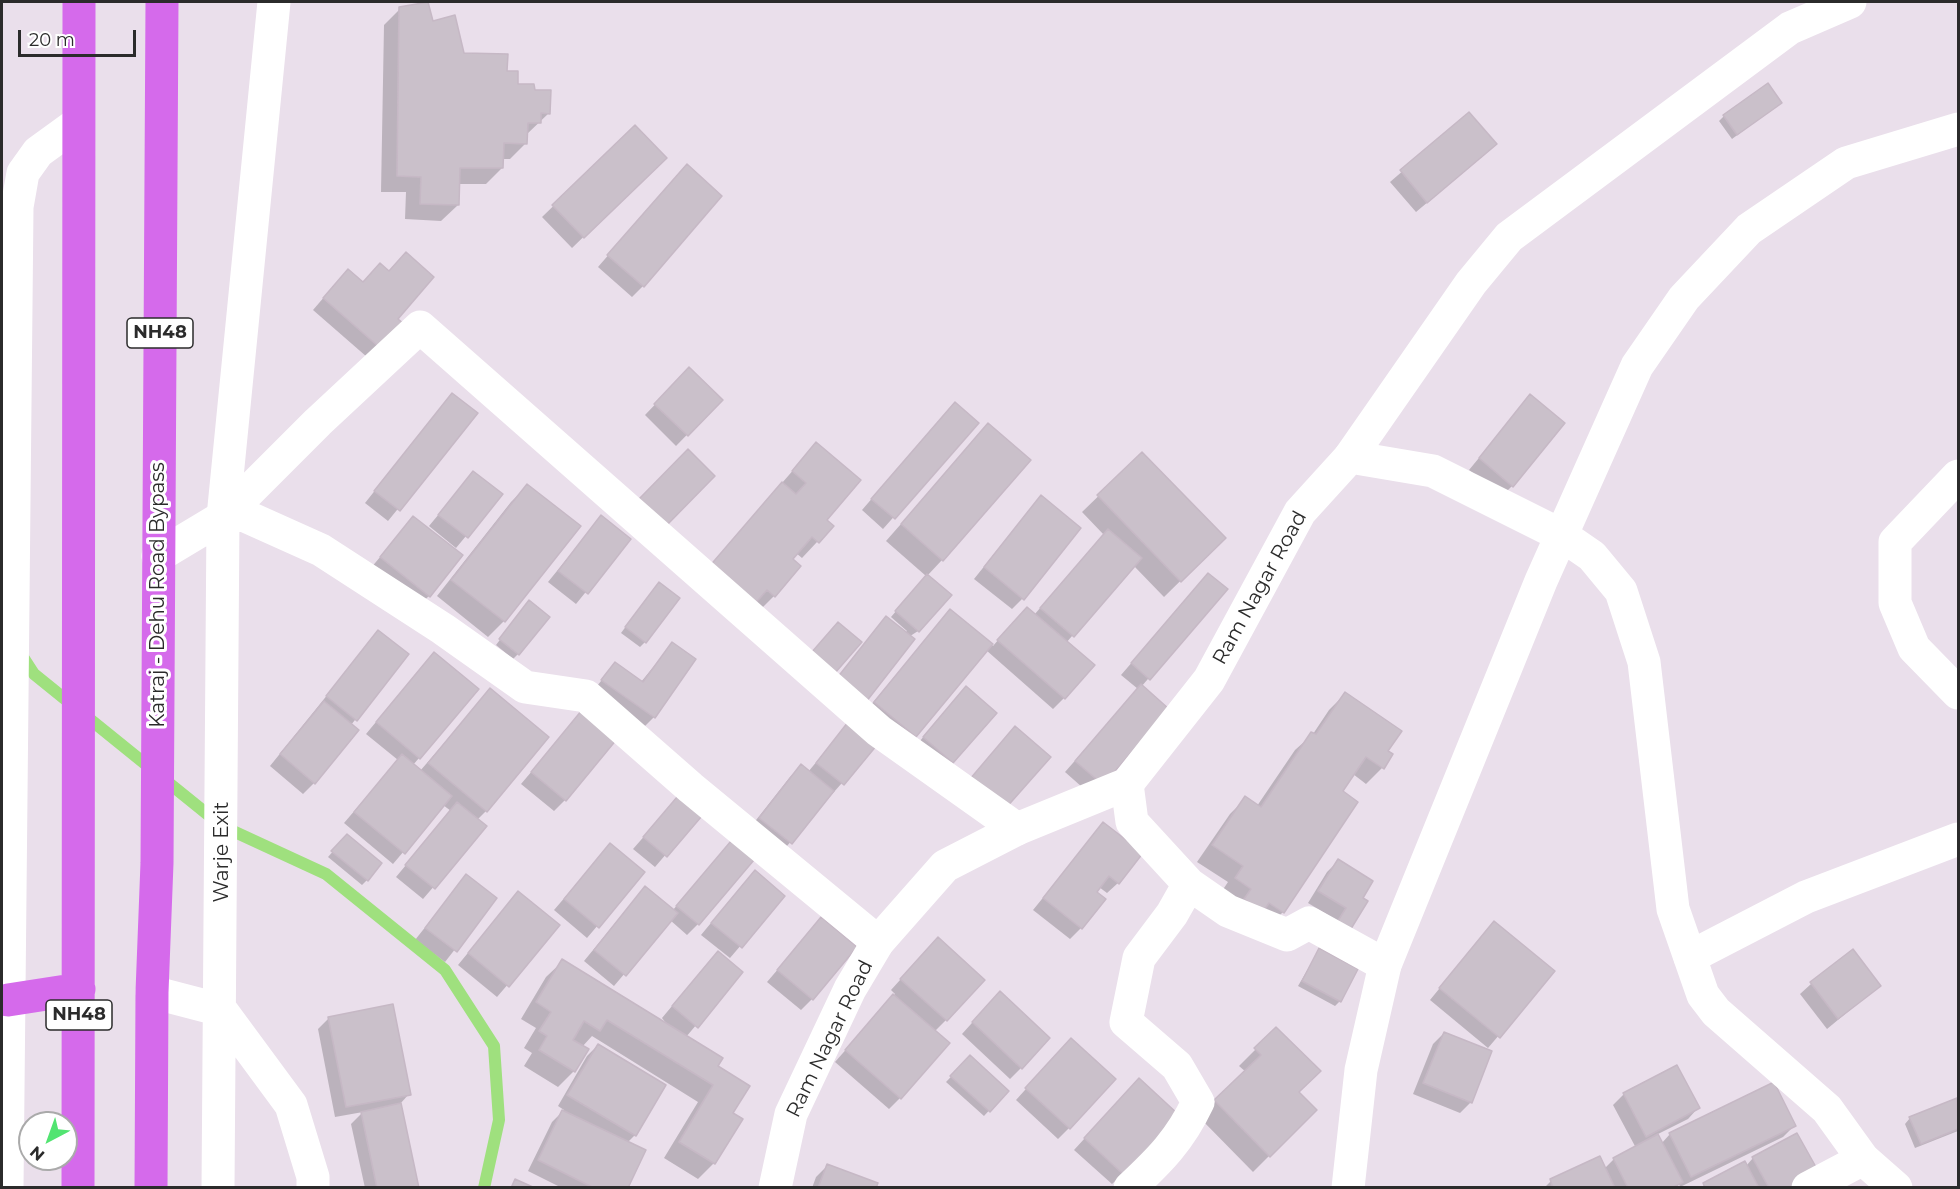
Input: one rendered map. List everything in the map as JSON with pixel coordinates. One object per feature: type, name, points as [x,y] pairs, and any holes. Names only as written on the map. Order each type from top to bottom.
[{"type":"highway","name":"NH48","points":[[78,1188],[80,2]]},
{"type":"highway","name":"Katraj - Dehu Road Bypass","points":[[151,1188],[152,992],[157,863],[162,2]]},
{"type":"highway","points":[[8,1000],[80,989]]},
{"type":"street","name":"Warje Exit","points":[[218,1188],[222,900],[223,517],[274,2]]},
{"type":"street","name":"Ram Nagar Road","points":[[775,1188],[791,1114],[850,989],[878,942],[945,866],[1017,829],[1127,784],[1209,680],[1300,512],[1350,457],[1471,283],[1509,237],[1790,28],[1850,2]]},
{"type":"street","points":[[7,1188],[17,207],[23,173],[38,152],[78,123]]},
{"type":"street","points":[[1348,1188],[1361,1070],[1384,966],[1541,581],[1637,366],[1684,298],[1749,229],[1846,163],[1959,129]]},
{"type":"street","points":[[158,556],[223,517],[318,422],[420,327],[879,731],[1017,829]]},
{"type":"street","points":[[1350,457],[1433,471],[1563,536],[1592,556],[1621,591],[1644,662],[1673,909],[1703,995],[1716,1012],[1827,1108],[1863,1159],[1896,1188]]},
{"type":"street","points":[[1959,476],[1895,542],[1895,603],[1914,648],[1959,693]]},
{"type":"street","points":[[223,517],[243,515],[321,550],[443,629],[525,687],[586,696],[691,788],[878,942]]},
{"type":"street","points":[[1127,784],[1132,822],[1189,884],[1228,911],[1287,935],[1309,923],[1384,966]]},
{"type":"street","points":[[1690,957],[1806,897],[1959,838]]},
{"type":"street","points":[[1130,1188],[1167,1152],[1186,1128],[1198,1102],[1177,1066],[1125,1022],[1139,958],[1172,914],[1189,884]]},
{"type":"street","points":[[152,992],[221,1010],[291,1105],[313,1177],[313,1188]]},
{"type":"street","points":[[1808,1188],[1863,1159]]},
{"type":"building","points":[[428,2],[433,21],[455,15],[464,53],[508,54],[507,71],[518,71],[518,84],[534,84],[535,90],[551,90],[550,114],[541,113],[541,123],[528,123],[527,144],[504,143],[503,168],[460,168],[459,205],[420,204],[421,177],[397,176],[399,7]]},
{"type":"building","points":[[1768,83],[1782,103],[1737,135],[1723,115]]},
{"type":"building","points":[[1469,112],[1497,144],[1427,203],[1400,170]]},
{"type":"building","points":[[635,125],[667,158],[584,238],[552,205]]},
{"type":"building","points":[[687,164],[722,196],[644,287],[607,255]]},
{"type":"building","points":[[406,252],[434,277],[398,319],[409,328],[387,354],[323,298],[348,269],[363,282],[380,263],[389,271]]},
{"type":"building","points":[[689,367],[723,400],[688,436],[654,404]]},
{"type":"building","points":[[452,393],[478,413],[400,511],[374,491]]},
{"type":"building","points":[[1530,394],[1565,423],[1513,487],[1479,458]]},
{"type":"building","points":[[955,402],[979,423],[895,519],[871,499]]},
{"type":"building","points":[[988,423],[1031,460],[943,561],[901,524]]},
{"type":"building","points":[[816,442],[861,480],[827,520],[834,526],[819,543],[812,537],[793,559],[801,566],[775,597],[767,590],[752,607],[708,568],[782,482],[796,494],[806,483],[792,471]]},
{"type":"building","points":[[688,449],[715,476],[665,527],[638,500]]},
{"type":"building","points":[[1142,452],[1226,538],[1181,582],[1097,495]]},
{"type":"building","points":[[473,471],[503,494],[468,538],[438,515]]},
{"type":"building","points":[[527,484],[581,526],[505,622],[451,580]]},
{"type":"building","points":[[1041,495],[1081,528],[1024,600],[984,567]]},
{"type":"building","points":[[601,515],[631,539],[588,594],[558,571]]},
{"type":"building","points":[[413,516],[463,555],[430,597],[380,557]]},
{"type":"building","points":[[1108,529],[1142,558],[1074,637],[1040,608]]},
{"type":"building","points":[[1208,573],[1228,589],[1150,680],[1131,663]]},
{"type":"building","points":[[927,574],[952,595],[919,632],[895,611]]},
{"type":"building","points":[[659,582],[680,598],[646,643],[625,627]]},
{"type":"building","points":[[529,600],[550,617],[519,655],[499,639]]},
{"type":"building","points":[[1027,607],[1095,665],[1065,699],[997,640]]},
{"type":"building","points":[[950,609],[993,644],[916,737],[874,702]]},
{"type":"building","points":[[886,616],[915,639],[866,702],[837,678]]},
{"type":"building","points":[[838,622],[862,642],[835,673],[811,653]]},
{"type":"building","points":[[378,630],[409,654],[357,721],[326,696]]},
{"type":"building","points":[[672,642],[696,659],[655,718],[601,680],[615,662],[643,682]]},
{"type":"building","points":[[434,652],[479,689],[420,759],[376,722]]},
{"type":"building","points":[[1141,684],[1169,709],[1103,785],[1075,761]]},
{"type":"building","points":[[966,686],[997,713],[953,763],[923,737]]},
{"type":"building","points":[[490,688],[549,737],[487,812],[428,763]]},
{"type":"building","points":[[1345,692],[1402,731],[1388,751],[1393,754],[1384,769],[1366,757],[1343,791],[1358,802],[1284,913],[1269,903],[1263,912],[1244,899],[1251,889],[1235,878],[1243,866],[1212,845],[1245,796],[1261,807],[1311,732],[1316,734]]},
{"type":"building","points":[[324,701],[359,730],[315,784],[280,754]]},
{"type":"building","points":[[582,710],[617,739],[566,801],[531,772]]},
{"type":"building","points":[[848,722],[877,745],[844,785],[816,763]]},
{"type":"building","points":[[1015,726],[1051,757],[1005,809],[970,779]]},
{"type":"building","points":[[402,754],[452,796],[405,854],[354,812]]},
{"type":"building","points":[[801,764],[834,791],[792,844],[759,818]]},
{"type":"building","points":[[683,790],[707,810],[667,857],[643,837]]},
{"type":"building","points":[[457,802],[487,826],[435,889],[405,865]]},
{"type":"building","points":[[1103,822],[1143,853],[1119,884],[1109,876],[1097,892],[1106,899],[1082,929],[1043,898]]},
{"type":"building","points":[[347,834],[382,863],[368,881],[331,851]]},
{"type":"building","points":[[731,841],[754,860],[699,925],[676,906]]},
{"type":"building","points":[[610,843],[645,872],[599,928],[564,899]]},
{"type":"building","points":[[1338,859],[1373,881],[1363,898],[1368,901],[1349,932],[1336,924],[1346,908],[1318,891]]},
{"type":"building","points":[[755,870],[785,896],[742,948],[711,923]]},
{"type":"building","points":[[466,874],[497,898],[457,952],[425,928]]},
{"type":"building","points":[[645,886],[678,913],[626,976],[594,950]]},
{"type":"building","points":[[518,891],[560,925],[509,987],[468,953]]},
{"type":"building","points":[[821,917],[857,947],[813,1000],[777,970]]},
{"type":"building","points":[[1494,921],[1555,971],[1500,1038],[1439,988]]},
{"type":"building","points":[[938,937],[985,980],[947,1021],[900,979]]},
{"type":"building","points":[[1319,948],[1358,969],[1341,1002],[1302,981]]},
{"type":"building","points":[[1853,949],[1881,986],[1838,1019],[1810,982]]},
{"type":"building","points":[[718,951],[743,972],[698,1028],[672,1006]]},
{"type":"building","points":[[562,959],[723,1058],[718,1066],[750,1086],[733,1113],[743,1119],[715,1164],[679,1142],[713,1085],[607,1020],[600,1031],[584,1021],[573,1040],[589,1049],[575,1072],[539,1050],[547,1036],[539,1031],[551,1012],[536,1002]]},
{"type":"building","points":[[1000,991],[1050,1038],[1022,1069],[972,1022]]},
{"type":"building","points":[[893,994],[950,1043],[901,1099],[845,1050]]},
{"type":"building","points":[[393,1004],[411,1095],[346,1107],[328,1017]]},
{"type":"building","points":[[1276,1027],[1321,1071],[1299,1092],[1317,1110],[1270,1157],[1214,1100],[1261,1055],[1254,1048]]},
{"type":"building","points":[[1444,1032],[1492,1051],[1472,1103],[1423,1083]]},
{"type":"building","points":[[1071,1038],[1116,1079],[1070,1129],[1025,1088]]},
{"type":"building","points":[[598,1044],[666,1085],[636,1136],[567,1095]]},
{"type":"building","points":[[970,1055],[1009,1091],[990,1112],[950,1076]]},
{"type":"building","points":[[1677,1065],[1700,1108],[1646,1137],[1623,1093]]},
{"type":"building","points":[[1139,1078],[1179,1115],[1124,1175],[1084,1138]]},
{"type":"building","points":[[1774,1082],[1796,1126],[1691,1177],[1669,1133]]},
{"type":"building","points":[[1957,1098],[1958,1129],[1921,1144],[1909,1117]]},
{"type":"building","points":[[401,1103],[419,1188],[377,1188],[361,1112]]},
{"type":"building","points":[[562,1110],[646,1150],[628,1188],[594,1188],[538,1160]]},
{"type":"building","points":[[1797,1133],[1821,1176],[1799,1188],[1769,1188],[1752,1157]]},
{"type":"building","points":[[1658,1134],[1683,1182],[1672,1188],[1628,1188],[1613,1158]]},
{"type":"building","points":[[1600,1156],[1615,1188],[1553,1188],[1550,1179]]},
{"type":"building","points":[[1745,1161],[1759,1188],[1705,1188],[1703,1183]]},
{"type":"building","points":[[827,1164],[878,1183],[876,1188],[818,1188]]},
{"type":"building","points":[[515,1179],[535,1188],[511,1188]]},
{"type":"waterway","points":[[21,654],[34,674],[222,826],[326,874],[445,970],[494,1046],[499,1120],[484,1188]]}]
